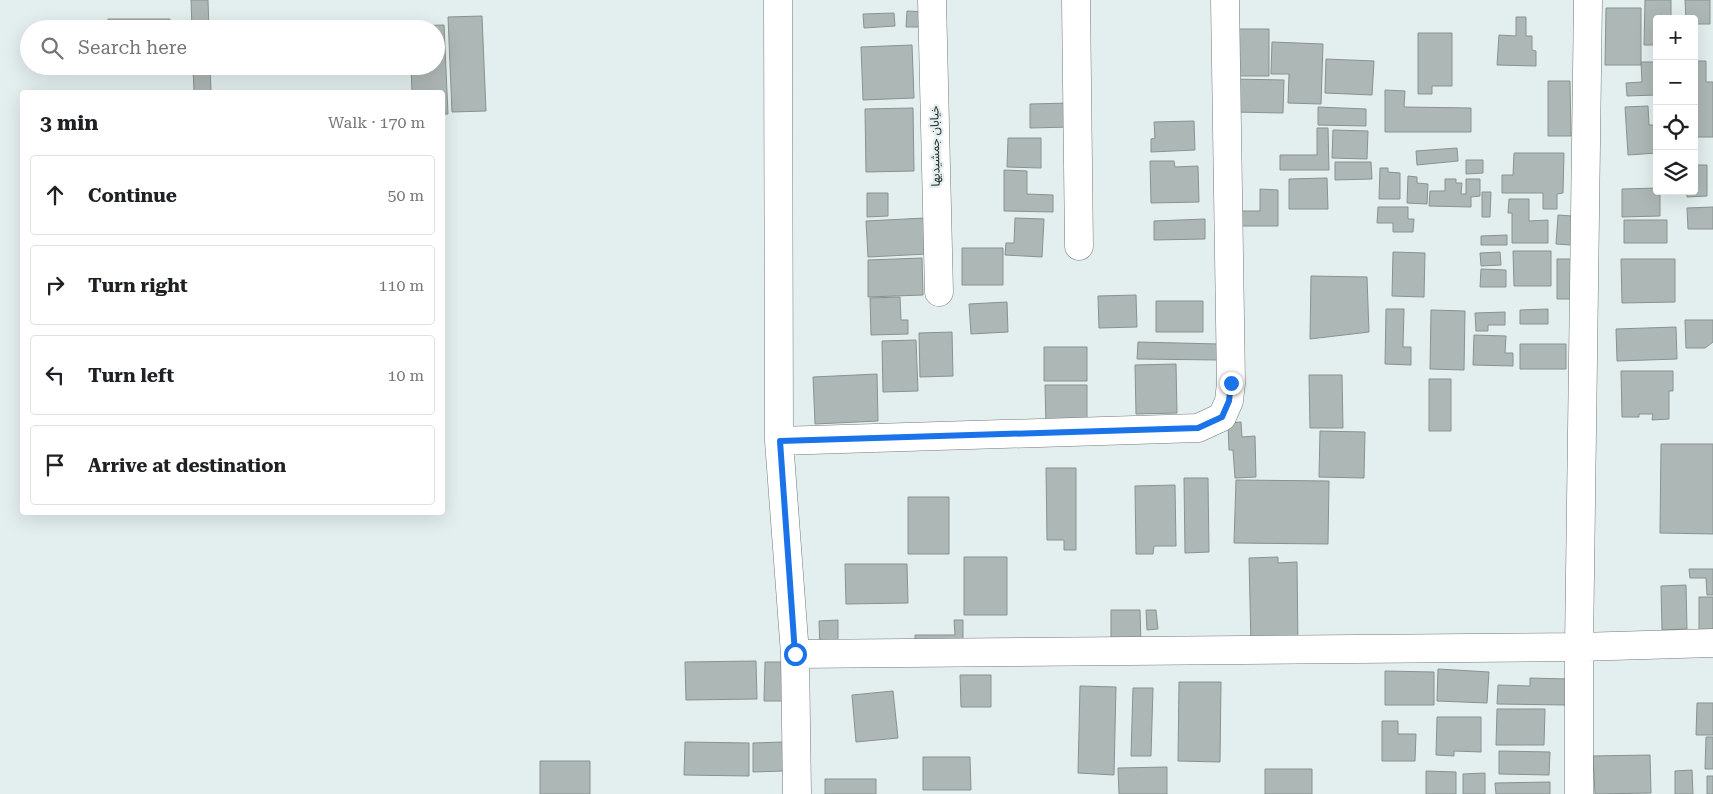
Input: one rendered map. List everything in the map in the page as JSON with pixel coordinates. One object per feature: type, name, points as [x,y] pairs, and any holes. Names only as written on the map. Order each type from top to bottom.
[{"type":"street","points":[[778,0],[780,441],[795,654],[797,794]]},
{"type":"street","name":"خیابان جمشیدیها","points":[[932,0],[939,292]]},
{"type":"street","points":[[1076,0],[1079,246]]},
{"type":"street","points":[[780,441],[1198,428],[1222,417],[1229,401],[1231,383],[1225,0]]},
{"type":"street","points":[[1579,794],[1578,647],[1588,0]]},
{"type":"street","points":[[795,654],[1578,647],[1713,643]]},
{"type":"building","points":[[191,0],[208,0],[209,20],[192,20]]},
{"type":"building","points":[[1645,0],[1671,0],[1671,15],[1653,15],[1653,45],[1644,45]]},
{"type":"building","points":[[1685,0],[1710,0],[1710,24],[1698,24],[1698,15],[1686,15]]},
{"type":"building","points":[[1606,8],[1641,8],[1641,65],[1605,65]]},
{"type":"building","points":[[907,11],[928,12],[927,27],[906,27]]},
{"type":"building","points":[[894,13],[895,26],[864,28],[863,14]]},
{"type":"building","points":[[482,16],[486,111],[452,112],[448,17]]},
{"type":"building","points":[[1516,17],[1526,17],[1526,36],[1532,36],[1532,50],[1536,51],[1536,66],[1497,65],[1499,35],[1516,36]]},
{"type":"building","points":[[108,19],[170,19],[170,20]]},
{"type":"building","points":[[1232,29],[1269,29],[1269,76],[1232,76]]},
{"type":"building","points":[[1418,33],[1452,33],[1452,86],[1432,86],[1432,94],[1418,94]]},
{"type":"building","points":[[1272,42],[1323,44],[1321,104],[1288,103],[1289,74],[1271,74]]},
{"type":"building","points":[[912,45],[914,98],[863,100],[861,47]]},
{"type":"building","points":[[445,47],[448,114],[445,114],[445,90],[412,90],[411,75],[445,75]]},
{"type":"building","points":[[1326,59],[1374,61],[1372,95],[1325,93]]},
{"type":"building","points":[[1698,61],[1706,61],[1706,82],[1713,82],[1713,137],[1698,137]]},
{"type":"building","points":[[1641,62],[1653,62],[1653,95],[1627,96],[1626,83],[1642,82]]},
{"type":"building","points":[[193,75],[210,75],[211,90],[194,90]]},
{"type":"building","points":[[1233,79],[1284,80],[1283,113],[1232,112]]},
{"type":"building","points":[[1548,81],[1570,81],[1571,136],[1548,136]]},
{"type":"building","points":[[1385,90],[1405,91],[1404,107],[1471,108],[1471,132],[1385,132]]},
{"type":"building","points":[[1070,103],[1071,127],[1030,128],[1030,104]]},
{"type":"building","points":[[1648,106],[1649,125],[1653,125],[1653,153],[1628,155],[1625,107]]},
{"type":"building","points":[[1318,107],[1366,109],[1366,126],[1318,125]]},
{"type":"building","points":[[913,108],[914,171],[866,172],[865,109]]},
{"type":"building","points":[[1194,121],[1195,150],[1151,152],[1151,139],[1155,138],[1154,122]]},
{"type":"building","points":[[1317,128],[1328,128],[1329,170],[1280,170],[1280,155],[1317,155]]},
{"type":"building","points":[[1333,130],[1368,131],[1367,159],[1332,158]]},
{"type":"building","points":[[1008,138],[1041,138],[1041,168],[1007,167]]},
{"type":"building","points":[[1457,148],[1458,161],[1417,165],[1416,151]]},
{"type":"building","points":[[1514,153],[1564,153],[1563,193],[1557,194],[1557,209],[1543,209],[1543,193],[1502,193],[1502,175],[1513,175]]},
{"type":"building","points":[[1466,160],[1483,160],[1483,173],[1466,174]]},
{"type":"building","points":[[1150,161],[1174,161],[1175,167],[1198,166],[1199,202],[1151,203]]},
{"type":"building","points":[[1335,162],[1371,162],[1372,179],[1335,180]]},
{"type":"building","points":[[1698,165],[1707,165],[1707,196],[1687,197],[1687,195],[1698,195]]},
{"type":"building","points":[[1380,168],[1388,168],[1388,172],[1400,173],[1400,199],[1379,199]]},
{"type":"building","points":[[1004,170],[1027,171],[1027,194],[1053,195],[1053,212],[1004,211]]},
{"type":"building","points":[[1408,176],[1417,177],[1417,183],[1428,184],[1427,204],[1407,203]]},
{"type":"building","points":[[1327,178],[1328,209],[1289,209],[1289,179]]},
{"type":"building","points":[[1445,179],[1456,179],[1456,183],[1462,183],[1461,194],[1466,194],[1466,179],[1480,179],[1480,196],[1471,197],[1471,207],[1429,206],[1430,191],[1445,191]]},
{"type":"building","points":[[1653,188],[1653,195],[1660,195],[1660,216],[1622,217],[1622,189]]},
{"type":"building","points":[[1260,189],[1278,190],[1278,226],[1234,226],[1234,211],[1260,211]]},
{"type":"building","points":[[1482,192],[1491,192],[1490,217],[1482,217]]},
{"type":"building","points":[[867,193],[888,193],[888,216],[867,217]]},
{"type":"building","points":[[1509,199],[1529,199],[1529,221],[1548,220],[1548,243],[1512,243],[1512,213],[1508,213]]},
{"type":"building","points":[[1378,207],[1408,207],[1408,219],[1414,219],[1413,232],[1393,232],[1393,223],[1377,223]]},
{"type":"building","points":[[1713,207],[1713,229],[1688,229],[1687,208]]},
{"type":"building","points":[[1558,215],[1572,216],[1571,245],[1556,244]]},
{"type":"building","points":[[925,218],[927,254],[868,257],[866,221]]},
{"type":"building","points":[[1015,218],[1044,219],[1042,257],[1005,255],[1006,243],[1014,243]]},
{"type":"building","points":[[1205,219],[1205,239],[1154,240],[1154,221]]},
{"type":"building","points":[[1624,220],[1667,220],[1667,243],[1624,243]]},
{"type":"building","points":[[1507,235],[1507,245],[1481,245],[1481,236]]},
{"type":"building","points":[[962,248],[1003,248],[1003,285],[962,285]]},
{"type":"building","points":[[1513,251],[1551,251],[1551,286],[1514,286]]},
{"type":"building","points":[[1393,252],[1425,253],[1424,297],[1392,296]]},
{"type":"building","points":[[1500,252],[1501,265],[1481,266],[1480,253]]},
{"type":"building","points":[[922,258],[923,295],[868,297],[868,260]]},
{"type":"building","points":[[1557,259],[1573,259],[1572,299],[1557,299]]},
{"type":"building","points":[[1621,259],[1675,259],[1675,302],[1622,303]]},
{"type":"building","points":[[1481,269],[1506,270],[1506,287],[1480,287]]},
{"type":"building","points":[[1311,276],[1367,277],[1369,332],[1310,339]]},
{"type":"building","points":[[1136,295],[1137,327],[1099,328],[1098,296]]},
{"type":"building","points":[[900,297],[901,320],[908,320],[908,334],[871,335],[870,298]]},
{"type":"building","points":[[1156,301],[1203,301],[1203,332],[1156,332]]},
{"type":"building","points":[[1007,302],[1008,332],[971,334],[969,304]]},
{"type":"building","points":[[1386,309],[1404,309],[1403,347],[1411,347],[1411,365],[1385,364]]},
{"type":"building","points":[[1548,309],[1548,324],[1520,324],[1520,310]]},
{"type":"building","points":[[1431,310],[1465,311],[1464,370],[1430,369]]},
{"type":"building","points":[[1505,312],[1505,325],[1488,325],[1488,331],[1476,331],[1475,313]]},
{"type":"building","points":[[1685,320],[1713,320],[1713,342],[1705,348],[1686,348]]},
{"type":"building","points":[[1676,327],[1677,359],[1617,361],[1616,329]]},
{"type":"building","points":[[952,332],[953,376],[920,377],[919,333]]},
{"type":"building","points":[[1474,335],[1506,336],[1505,353],[1513,353],[1513,366],[1473,365]]},
{"type":"building","points":[[916,340],[918,391],[883,392],[882,341]]},
{"type":"building","points":[[1138,342],[1219,344],[1218,360],[1137,359]]},
{"type":"building","points":[[1520,344],[1566,344],[1566,369],[1520,369]]},
{"type":"building","points":[[1044,347],[1087,347],[1087,381],[1044,381]]},
{"type":"building","points":[[1176,364],[1177,413],[1136,414],[1135,365]]},
{"type":"building","points":[[1621,371],[1673,371],[1673,391],[1669,391],[1669,419],[1652,420],[1653,414],[1639,414],[1639,417],[1622,417]]},
{"type":"building","points":[[877,374],[878,421],[815,424],[813,377]]},
{"type":"building","points":[[1309,375],[1342,375],[1343,428],[1310,428]]},
{"type":"building","points":[[1429,379],[1451,379],[1451,431],[1429,431]]},
{"type":"building","points":[[1045,385],[1087,385],[1087,425],[1046,426]]},
{"type":"building","points":[[1241,422],[1242,437],[1255,436],[1256,477],[1235,478],[1233,450],[1229,450],[1228,423]]},
{"type":"building","points":[[1320,431],[1365,432],[1364,478],[1319,477]]},
{"type":"building","points":[[1661,444],[1713,444],[1713,534],[1660,533]]},
{"type":"building","points":[[1046,468],[1076,468],[1076,550],[1064,550],[1064,540],[1047,540]]},
{"type":"building","points":[[1184,478],[1208,478],[1209,552],[1185,553]]},
{"type":"building","points":[[1236,480],[1329,481],[1328,544],[1234,543]]},
{"type":"building","points":[[1175,485],[1176,546],[1154,546],[1153,554],[1136,554],[1135,486]]},
{"type":"building","points":[[908,497],[949,497],[949,554],[908,554]]},
{"type":"building","points":[[964,557],[1007,557],[1007,615],[964,615]]},
{"type":"building","points":[[1278,557],[1278,563],[1297,562],[1298,646],[1251,646],[1249,558]]},
{"type":"building","points":[[845,564],[907,564],[908,603],[846,604]]},
{"type":"building","points":[[1689,569],[1713,569],[1713,595],[1707,595],[1706,578],[1690,578]]},
{"type":"building","points":[[1686,585],[1687,629],[1662,630],[1661,586]]},
{"type":"building","points":[[1699,597],[1713,597],[1713,634],[1699,634]]},
{"type":"building","points":[[1111,610],[1140,610],[1141,646],[1111,646]]},
{"type":"building","points":[[1146,610],[1156,610],[1158,629],[1147,630]]},
{"type":"building","points":[[838,620],[838,651],[820,651],[819,621]]},
{"type":"building","points":[[954,620],[963,620],[963,650],[915,650],[915,635],[955,635]]},
{"type":"building","points":[[756,661],[757,699],[686,700],[685,662]]},
{"type":"building","points":[[765,662],[782,662],[783,701],[764,701]]},
{"type":"building","points":[[1438,669],[1489,672],[1487,703],[1437,701]]},
{"type":"building","points":[[1385,671],[1434,672],[1434,705],[1385,705]]},
{"type":"building","points":[[960,675],[991,675],[991,707],[961,707]]},
{"type":"building","points":[[1530,678],[1567,679],[1566,705],[1497,704],[1498,685],[1530,686]]},
{"type":"building","points":[[1179,682],[1221,682],[1220,762],[1178,761]]},
{"type":"building","points":[[1080,686],[1116,687],[1114,775],[1078,773]]},
{"type":"building","points":[[1133,688],[1153,688],[1151,756],[1131,756]]},
{"type":"building","points":[[893,691],[898,738],[856,742],[852,695]]},
{"type":"building","points":[[1697,703],[1713,703],[1713,735],[1696,735]]},
{"type":"building","points":[[1497,709],[1545,709],[1544,745],[1496,745]]},
{"type":"building","points":[[1437,717],[1481,717],[1481,752],[1454,751],[1454,756],[1436,755]]},
{"type":"building","points":[[1382,721],[1398,721],[1398,734],[1416,734],[1415,761],[1382,761]]},
{"type":"building","points":[[1706,737],[1713,737],[1713,769],[1705,769]]},
{"type":"building","points":[[685,742],[749,743],[749,776],[684,775]]},
{"type":"building","points":[[783,742],[784,771],[753,772],[753,743]]},
{"type":"building","points":[[1499,751],[1550,752],[1549,775],[1499,774]]},
{"type":"building","points":[[1650,755],[1651,793],[1595,794],[1593,756]]},
{"type":"building","points":[[923,757],[970,757],[971,790],[923,790]]},
{"type":"building","points":[[540,761],[590,761],[590,794],[540,794]]},
{"type":"building","points":[[1167,767],[1167,794],[1119,794],[1118,768]]},
{"type":"building","points":[[1265,769],[1312,769],[1312,794],[1265,794]]},
{"type":"building","points":[[1692,770],[1693,794],[1675,794],[1675,771]]},
{"type":"building","points":[[1426,771],[1456,772],[1456,794],[1426,794]]},
{"type":"building","points":[[1485,773],[1485,794],[1463,794],[1463,774]]},
{"type":"building","points":[[1707,776],[1713,776],[1713,794],[1707,794]]},
{"type":"building","points":[[825,779],[876,779],[876,794],[825,794]]},
{"type":"building","points":[[1550,782],[1550,794],[1496,794],[1495,783]]},
{"type":"route","points":[[795,654],[780,441],[1198,428],[1222,417],[1229,401],[1231,383]]}]
